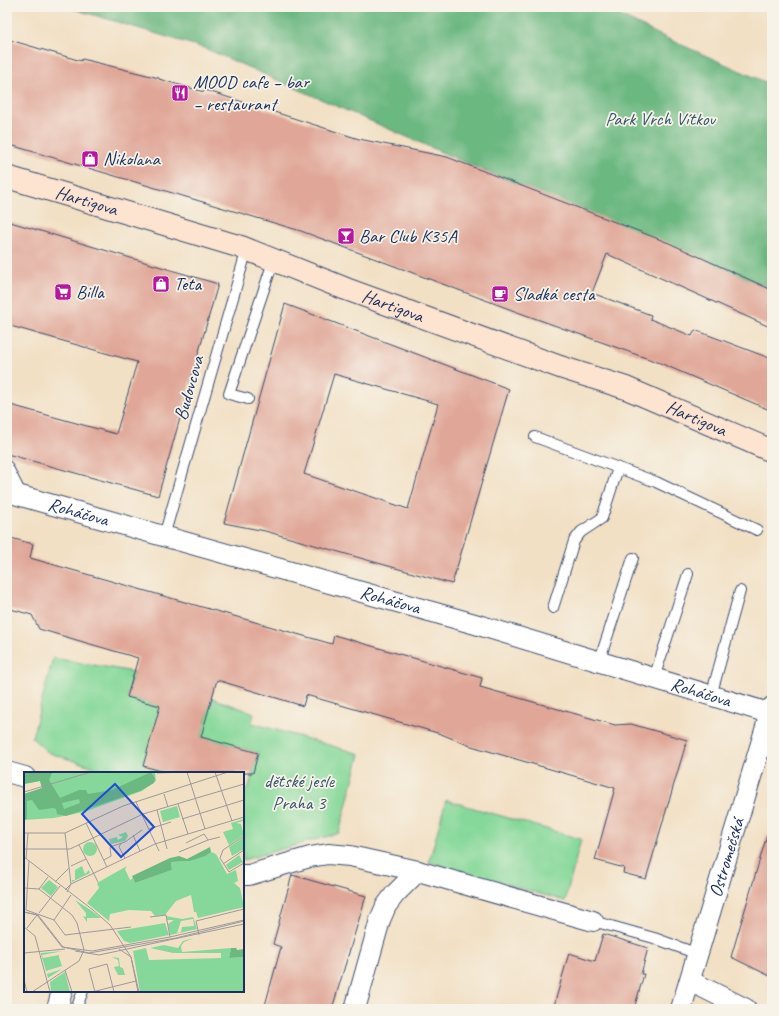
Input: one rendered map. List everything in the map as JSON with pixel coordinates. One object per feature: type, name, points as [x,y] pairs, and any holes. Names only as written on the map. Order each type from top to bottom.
[{"type":"main road","name":"Hartigova","points":[[7,177],[247,249],[346,289],[560,367],[626,388],[772,451]]},
{"type":"street","name":"Roháčova","points":[[15,494],[474,623],[711,696],[771,712]]},
{"type":"street","name":"Ostromečská","points":[[681,1009],[771,712]]},
{"type":"street","points":[[7,772],[24,778]]},
{"type":"street","points":[[244,875],[249,875],[310,857],[328,854],[350,856],[418,871],[594,921]]},
{"type":"street","points":[[355,1009],[380,920],[386,906],[418,871]]},
{"type":"street","points":[[690,981],[746,1009]]},
{"type":"street","points":[[57,1009],[62,992]]},
{"type":"lane","name":"Budovcova","points":[[164,536],[247,249]]},
{"type":"lane","points":[[248,399],[229,394],[274,259]]},
{"type":"lane","points":[[535,437],[656,482],[757,530]]},
{"type":"lane","points":[[7,466],[15,494]]},
{"type":"lane","points":[[553,608],[574,541],[581,532],[602,518],[618,468]]},
{"type":"lane","points":[[599,662],[633,558]]},
{"type":"lane","points":[[654,678],[688,574]]},
{"type":"lane","points":[[711,696],[740,591]]},
{"type":"lane","points":[[594,921],[654,938],[698,954]]},
{"type":"lane","points":[[76,1009],[83,992]]},
{"type":"green space","name":"Park Vrch Vítkov","points":[[67,7],[602,7],[664,37],[772,85],[772,289],[480,169],[204,48]]},
{"type":"green space","points":[[53,658],[134,672],[127,697],[183,712],[169,772],[104,772],[104,770],[49,753],[32,738]]},
{"type":"green space","name":"dětské jesle Praha 3","points":[[212,698],[254,713],[252,723],[360,754],[339,833],[244,860],[244,789],[248,790],[258,753],[201,737]]},
{"type":"green space","points":[[446,800],[581,839],[565,901],[429,862]]},
{"type":"building","points":[[10,40],[81,61],[82,59],[159,78],[204,92],[205,90],[359,139],[447,157],[669,243],[772,290],[772,328],[607,254],[592,293],[651,315],[650,319],[692,336],[695,330],[772,359],[772,411],[660,363],[520,313],[301,231],[7,144],[7,52]]},
{"type":"building","points":[[7,221],[218,284],[158,496],[7,454],[7,404],[116,434],[137,362],[7,325]]},
{"type":"building","points":[[285,304],[509,389],[452,584],[265,531],[224,523]],"holes":[[[334,374],[438,404],[408,509],[304,474]]]},
{"type":"building","points":[[7,537],[33,544],[30,558],[332,644],[334,635],[482,678],[480,687],[615,725],[631,724],[687,740],[646,879],[623,873],[624,868],[595,860],[615,788],[468,745],[441,734],[306,695],[303,706],[217,680],[201,737],[258,753],[253,773],[165,772],[143,766],[160,706],[127,697],[138,658],[39,629],[32,615],[7,608]]},
{"type":"building","points":[[767,835],[772,836],[772,977],[731,957]]},
{"type":"building","points":[[292,875],[366,896],[332,1009],[264,1009],[281,947],[273,944]]},
{"type":"building","points":[[603,934],[648,948],[641,974],[644,974],[634,1009],[553,1009],[569,953],[595,961]]},
{"type":"place","name":"MOOD cafe – bar – restaurant","points":[[180,93]]},
{"type":"place","name":"Nikolana","points":[[90,159]]},
{"type":"place","name":"Bar Club K35A","points":[[346,236]]},
{"type":"place","name":"Teta","points":[[161,284]]},
{"type":"place","name":"Billa","points":[[63,292]]},
{"type":"place","name":"Sladká cesta","points":[[500,294]]}]
